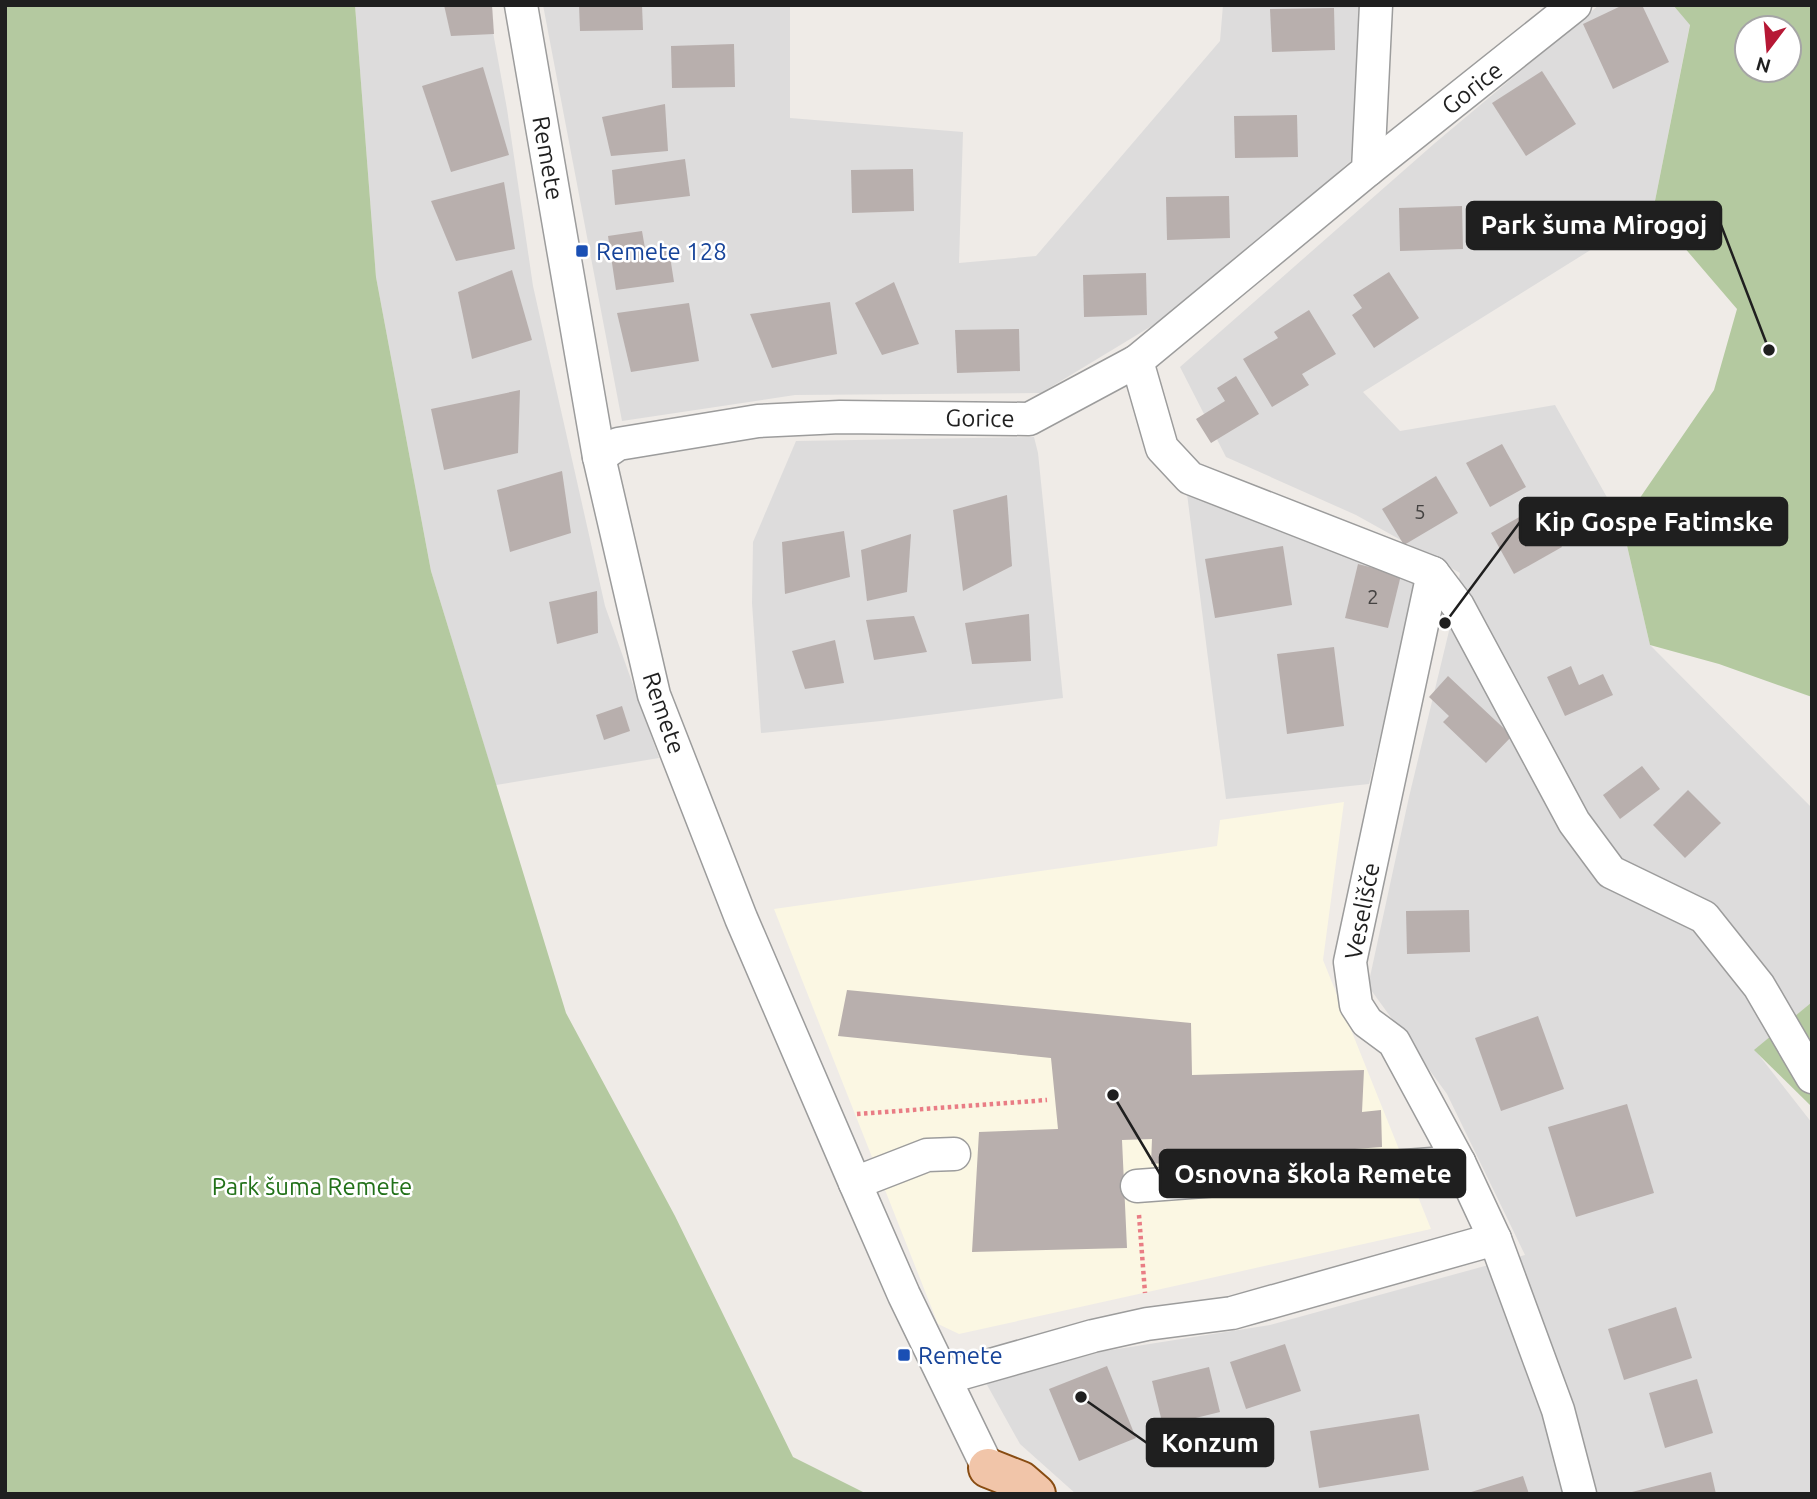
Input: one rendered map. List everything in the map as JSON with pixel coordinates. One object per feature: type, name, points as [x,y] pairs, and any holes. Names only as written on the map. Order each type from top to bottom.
[{"type":"main road","name":"Remete","points":[[992,1481],[1021,1481],[1035,1494]]},
{"type":"street","name":"Remete","points":[[521,5],[599,457],[654,695],[741,918],[904,1295],[992,1481]]},
{"type":"street","points":[[1368,170],[1376,5]]},
{"type":"street","name":"Gorice","points":[[599,457],[618,444],[758,421],[840,417],[1029,419],[1137,361],[1368,170],[1576,5]]},
{"type":"street","points":[[1137,361],[1162,448],[1190,478],[1433,573],[1458,606],[1574,822],[1611,872],[1704,916],[1759,986],[1812,1077]]},
{"type":"street","name":"Veselišče","points":[[1433,573],[1350,962],[1356,1005],[1367,1022],[1394,1042],[1460,1162],[1495,1239],[1558,1410],[1580,1494]]},
{"type":"street","points":[[855,1183],[927,1155],[954,1154]]},
{"type":"street","points":[[1137,1186],[1460,1162]]},
{"type":"street","points":[[945,1378],[1093,1336],[1147,1324],[1232,1313],[1495,1239]]},
{"type":"path","points":[[846,1115],[1047,1100]]},
{"type":"path","points":[[1137,1186],[1147,1324]]},
{"type":"shaded area","points":[[355,5],[488,5],[507,109],[533,286],[605,606],[659,758],[496,785],[431,571],[376,277]]},
{"type":"shaded area","points":[[543,5],[790,5],[790,118],[963,132],[959,263],[1036,256],[1220,41],[1223,5],[1362,5],[1355,157],[1198,298],[1041,393],[795,395],[622,421]]},
{"type":"shaded area","points":[[1599,5],[1673,5],[1690,24],[1653,211],[1363,392],[1400,431],[1555,405],[1622,524],[1650,645],[1812,808],[1812,1002],[1755,1050],[1812,1123],[1812,1494],[1076,1494],[1020,1444],[986,1383],[1105,1351],[1270,1325],[1525,1255],[1447,1094],[1368,986],[1460,573],[1356,515],[1226,457],[1180,367],[1435,143]]},
{"type":"shaded area","points":[[1034,437],[1038,453],[1063,698],[761,733],[752,603],[753,542],[796,441]]},
{"type":"shaded area","points":[[1186,486],[1418,579],[1369,784],[1226,799]]},
{"type":"shaded area","points":[[1344,802],[1323,960],[1431,1229],[959,1334],[938,1324],[774,909],[1217,846],[1220,820]]},
{"type":"green space","name":"Park šuma Remete","points":[[5,5],[355,5],[376,277],[431,571],[566,1013],[675,1216],[793,1457],[867,1494],[5,1494]]},
{"type":"green space","points":[[1673,5],[1812,5],[1812,697],[1719,664],[1650,645],[1622,524],[1714,390],[1737,309],[1653,211],[1690,25]]},
{"type":"green space","points":[[1812,1002],[1812,1107],[1754,1050]]},
{"type":"building","points":[[444,5],[492,5],[494,34],[451,36]]},
{"type":"building","points":[[579,5],[642,5],[643,30],[580,31]]},
{"type":"building","points":[[1623,5],[1642,5],[1669,62],[1613,89],[1583,24]]},
{"type":"building","points":[[1334,8],[1335,50],[1272,52],[1270,9]]},
{"type":"building","points":[[734,44],[735,87],[672,88],[671,46]]},
{"type":"building","points":[[483,67],[509,155],[451,172],[422,86]]},
{"type":"building","points":[[1542,71],[1576,124],[1526,156],[1492,103]]},
{"type":"building","points":[[665,104],[668,151],[611,156],[602,117]]},
{"type":"building","points":[[1297,115],[1298,157],[1235,158],[1234,116]]},
{"type":"building","points":[[685,159],[690,196],[615,205],[612,170]]},
{"type":"building","points":[[913,169],[914,211],[852,213],[851,170]]},
{"type":"building","points":[[504,182],[515,249],[456,261],[431,201]]},
{"type":"building","points":[[1229,196],[1230,238],[1167,240],[1166,197]]},
{"type":"building","points":[[1462,206],[1463,249],[1400,251],[1399,208]]},
{"type":"building","points":[[642,231],[646,254],[669,250],[674,282],[616,290],[608,236]]},
{"type":"building","points":[[512,270],[532,340],[472,359],[458,292]]},
{"type":"building","points":[[1389,272],[1419,318],[1374,348],[1352,315],[1362,308],[1353,295]]},
{"type":"building","points":[[1146,273],[1147,315],[1084,317],[1083,275]]},
{"type":"building","points":[[894,282],[919,344],[882,355],[855,303]]},
{"type":"building","points":[[830,302],[837,354],[772,368],[750,314]]},
{"type":"building","points":[[689,303],[699,361],[631,372],[617,313]]},
{"type":"building","points":[[1309,310],[1336,354],[1302,374],[1309,385],[1272,407],[1243,359],[1278,338],[1274,332]]},
{"type":"building","points":[[1019,329],[1020,371],[957,373],[955,330]]},
{"type":"building","points":[[1236,376],[1259,414],[1211,443],[1196,419],[1225,401],[1217,388]]},
{"type":"building","points":[[520,390],[518,453],[444,470],[431,409]]},
{"type":"building","points":[[1502,444],[1526,487],[1490,507],[1466,463]]},
{"type":"building","points":[[562,471],[571,533],[510,552],[497,490]]},
{"type":"building","points":[[1436,476],[1458,513],[1404,545],[1382,509]]},
{"type":"building","points":[[1007,495],[1012,566],[963,591],[953,510]]},
{"type":"building","points":[[1539,506],[1562,547],[1514,574],[1491,533]]},
{"type":"building","points":[[844,531],[850,577],[785,594],[782,542]]},
{"type":"building","points":[[911,534],[907,592],[867,601],[861,550]]},
{"type":"building","points":[[1283,546],[1292,605],[1215,618],[1205,559]]},
{"type":"building","points":[[1358,564],[1401,575],[1388,628],[1345,618]]},
{"type":"building","points":[[597,591],[598,633],[557,644],[549,602]]},
{"type":"building","points":[[1029,614],[1031,661],[972,664],[965,623]]},
{"type":"building","points":[[914,616],[927,652],[874,660],[866,620]]},
{"type":"building","points":[[835,640],[844,683],[805,689],[792,651]]},
{"type":"building","points":[[1334,647],[1344,726],[1287,734],[1277,654]]},
{"type":"building","points":[[1571,666],[1579,685],[1603,674],[1613,695],[1565,716],[1547,677]]},
{"type":"building","points":[[1448,676],[1512,736],[1486,763],[1443,722],[1449,716],[1429,697]]},
{"type":"building","points":[[622,706],[630,731],[604,740],[596,715]]},
{"type":"building","points":[[1642,766],[1660,789],[1620,819],[1603,795]]},
{"type":"building","points":[[1688,790],[1721,823],[1685,858],[1653,825]]},
{"type":"building","points":[[1469,910],[1470,952],[1407,954],[1406,911]]},
{"type":"building","points":[[847,990],[1191,1023],[1192,1075],[1364,1070],[1362,1112],[1381,1110],[1382,1147],[1151,1164],[1152,1139],[1122,1140],[1127,1248],[972,1252],[979,1132],[1058,1129],[1051,1058],[838,1036]]},
{"type":"building","points":[[1538,1016],[1564,1089],[1501,1111],[1475,1038]]},
{"type":"building","points":[[1627,1104],[1654,1193],[1576,1217],[1548,1127]]},
{"type":"building","points":[[1676,1307],[1692,1358],[1624,1380],[1608,1329]]},
{"type":"building","points":[[1285,1344],[1301,1391],[1246,1409],[1230,1362]]},
{"type":"building","points":[[1107,1366],[1136,1438],[1079,1461],[1049,1389]]},
{"type":"building","points":[[1209,1367],[1220,1412],[1163,1426],[1152,1381]]},
{"type":"building","points":[[1697,1379],[1713,1433],[1665,1448],[1649,1393]]},
{"type":"building","points":[[1419,1414],[1429,1470],[1319,1488],[1310,1431]]},
{"type":"building","points":[[1711,1472],[1716,1494],[1628,1493]]},
{"type":"building","points":[[1523,1476],[1529,1494],[1468,1494],[1468,1493]]},
{"type":"place","name":"Remete 128","points":[[582,251]]},
{"type":"place","name":"Park šuma Mirogoj","points":[[1769,350]]},
{"type":"place","name":"Kip Gospe Fatimske","points":[[1445,623]]},
{"type":"place","name":"Osnovna škola Remete","points":[[1113,1095]]},
{"type":"place","name":"Remete","points":[[904,1355]]},
{"type":"place","name":"Konzum","points":[[1081,1397]]}]
